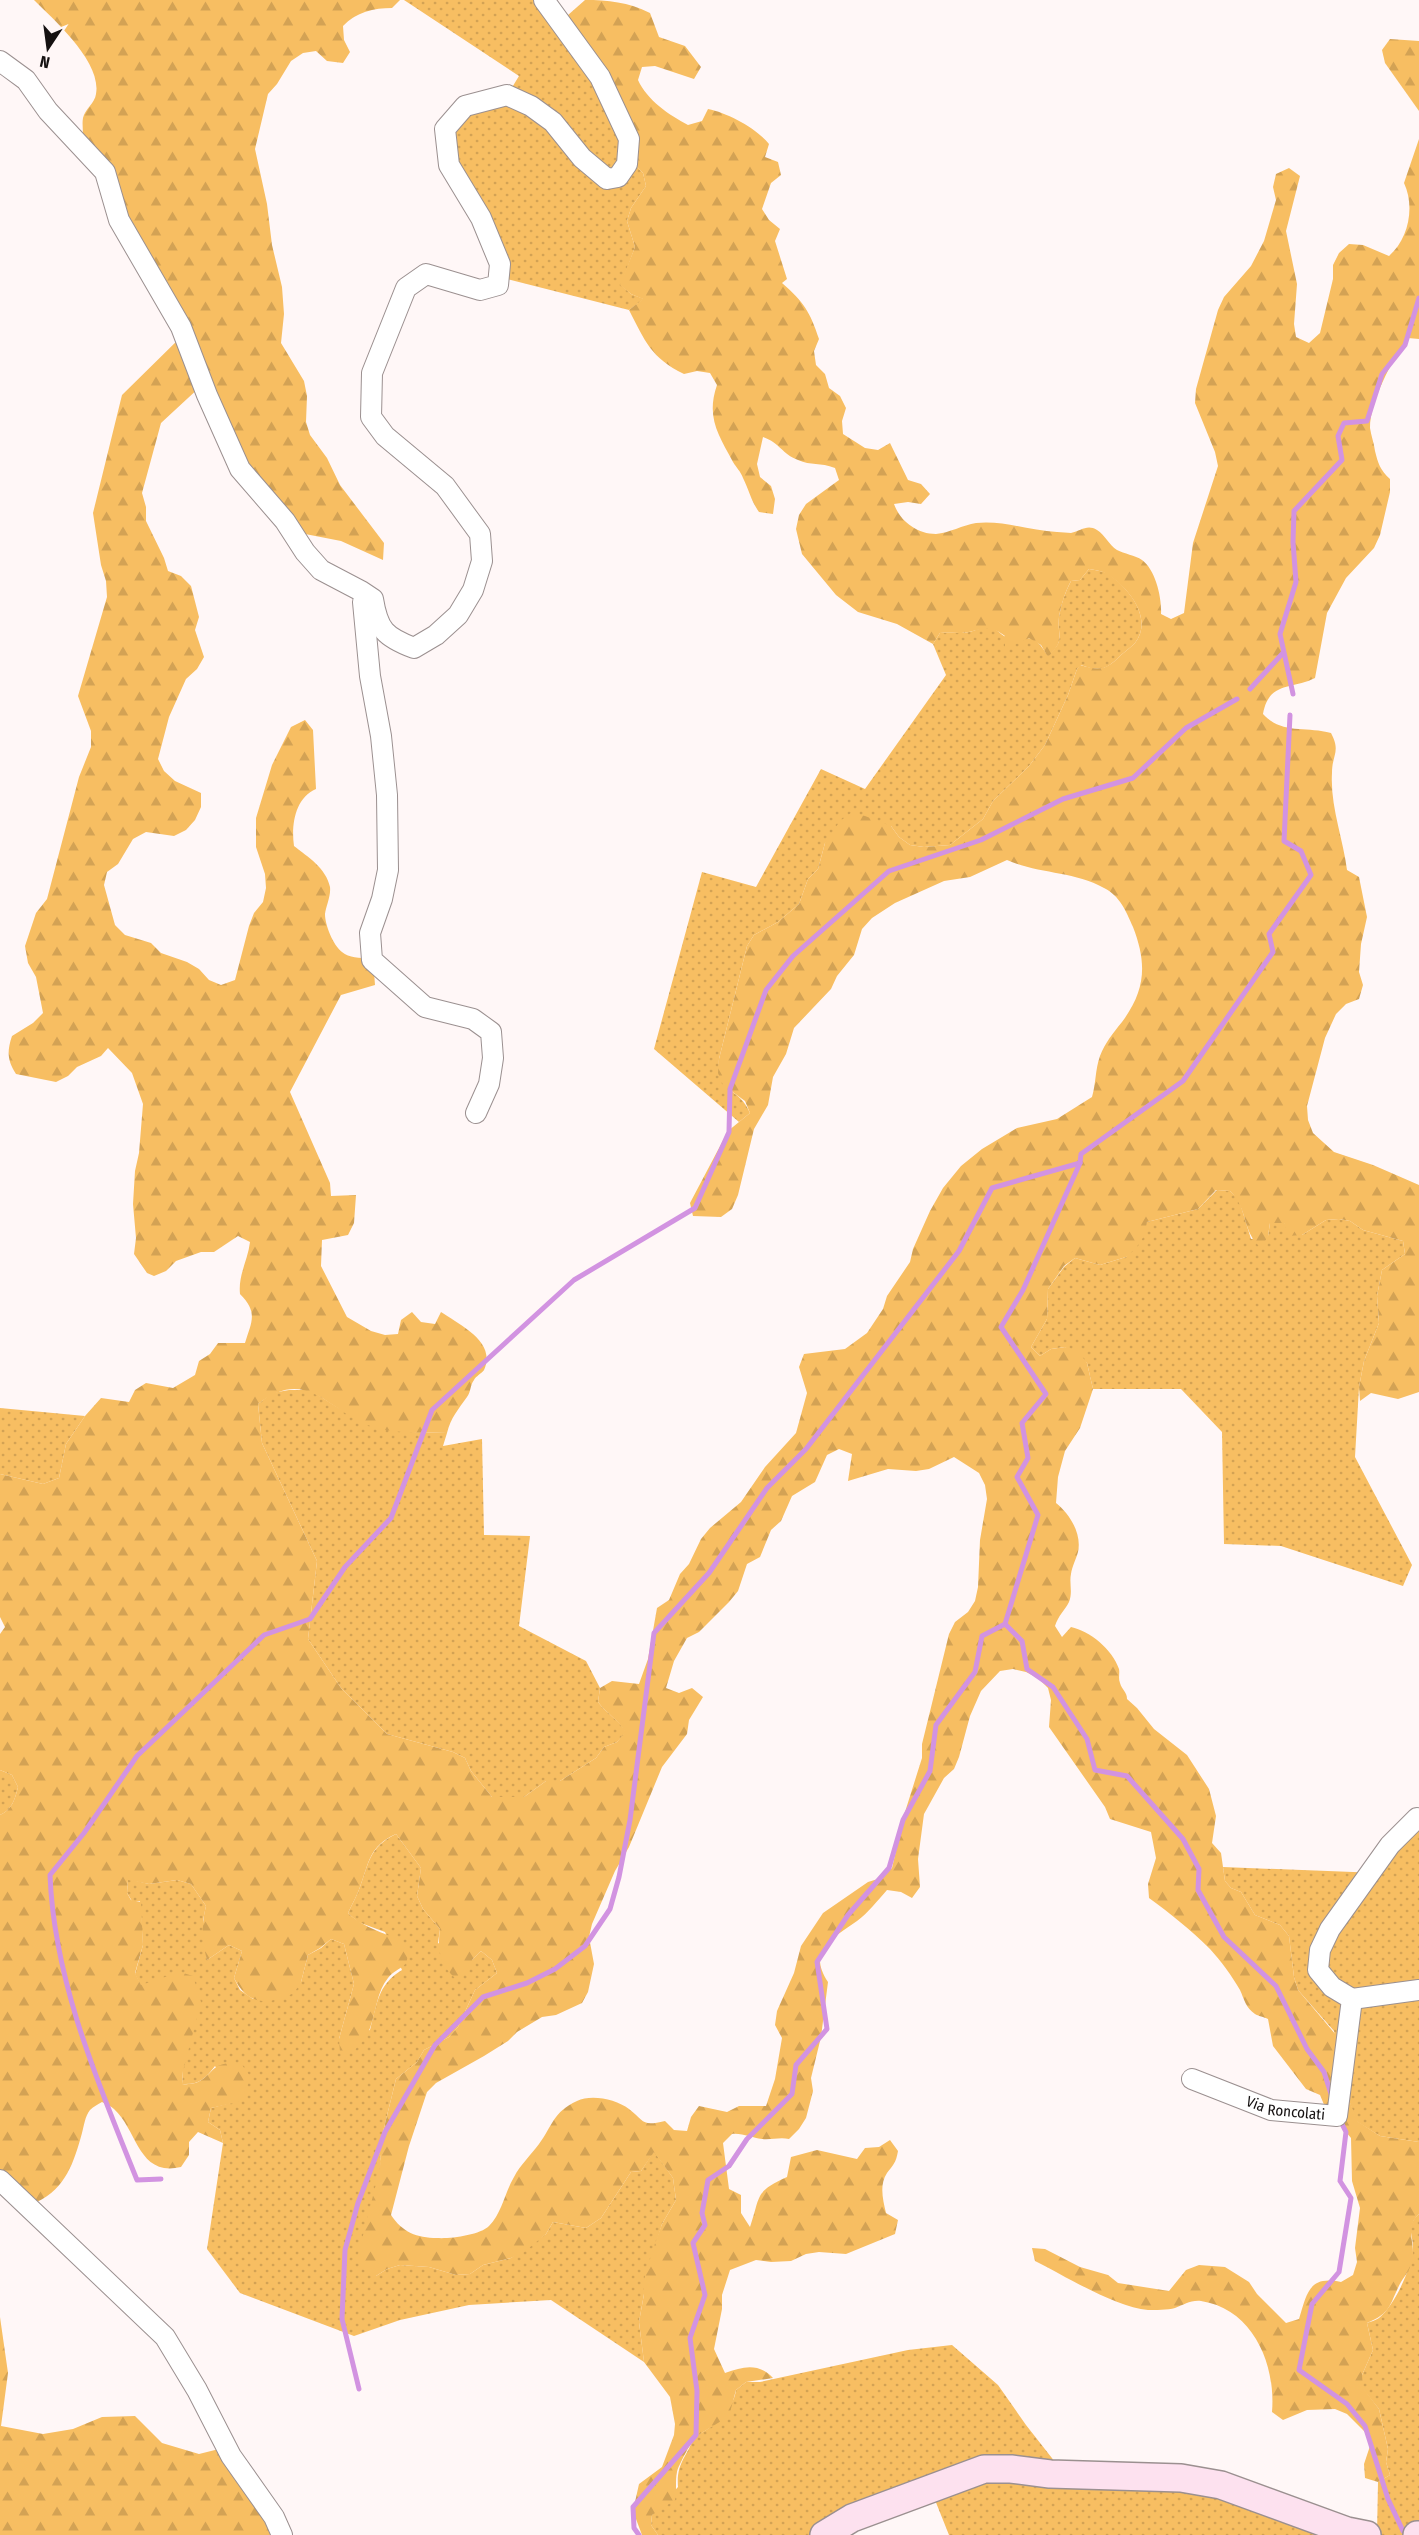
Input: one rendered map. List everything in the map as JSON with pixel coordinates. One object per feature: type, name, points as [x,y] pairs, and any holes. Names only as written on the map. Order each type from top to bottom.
[{"type":"street","points":[[0,61],[26,80],[48,111],[105,172],[118,220],[181,327],[207,395],[240,469],[285,521],[305,552],[321,570],[373,599],[377,622],[395,640],[414,648],[436,635],[458,615],[473,590],[482,561],[480,534],[445,486],[385,436],[371,417],[372,373],[406,288],[426,274],[480,290],[498,285],[500,264],[481,218],[449,165],[445,129],[465,106],[507,95],[531,106],[553,122],[582,158],[607,179],[618,177],[627,164],[629,140],[600,77],[544,0]]},
{"type":"street","points":[[362,591],[370,676],[381,736],[387,795],[388,870],[382,899],[370,933],[372,960],[425,1006],[473,1018],[491,1032],[493,1058],[489,1084],[476,1113]]},
{"type":"street","points":[[1417,1818],[1390,1845],[1330,1929],[1320,1950],[1318,1970],[1332,1987],[1352,1999],[1419,1990]]},
{"type":"street","name":"Via Roncolati","points":[[1192,2079],[1271,2110],[1337,2116],[1352,1999]]},
{"type":"street","points":[[0,2180],[165,2337],[197,2390],[231,2456],[274,2517],[282,2535]]},
{"type":"street","points":[[824,2535],[852,2517],[984,2469],[1011,2469],[1059,2475],[1181,2478],[1221,2485],[1352,2534]]},
{"type":"green space","points":[[34,0],[400,0],[392,8],[366,12],[354,17],[343,26],[344,40],[350,52],[343,63],[327,61],[316,51],[303,53],[291,61],[268,94],[255,149],[282,287],[284,314],[281,343],[304,381],[307,396],[306,422],[310,435],[327,458],[340,485],[384,543],[383,560],[341,541],[300,533],[254,489],[201,386],[161,423],[142,493],[146,507],[146,521],[168,571],[181,576],[191,586],[199,617],[195,630],[204,657],[197,669],[186,679],[169,717],[158,759],[164,771],[175,781],[201,793],[201,807],[195,820],[186,830],[174,836],[146,832],[133,839],[118,864],[107,872],[104,885],[115,925],[125,935],[151,943],[161,953],[187,962],[199,969],[209,980],[221,985],[235,980],[249,926],[254,913],[263,902],[266,888],[265,874],[256,847],[256,818],[272,765],[291,727],[305,720],[313,730],[316,789],[309,793],[299,805],[294,821],[294,846],[316,864],[328,880],[330,890],[325,919],[333,940],[345,954],[369,958],[374,972],[375,985],[341,995],[290,1092],[330,1183],[331,1196],[356,1195],[354,1223],[348,1235],[322,1240],[321,1266],[347,1317],[371,1331],[385,1335],[398,1334],[401,1320],[412,1312],[421,1322],[435,1324],[441,1312],[474,1335],[481,1343],[487,1360],[484,1370],[473,1382],[447,1433],[400,1432],[373,1427],[318,1396],[305,1390],[291,1389],[275,1393],[258,1404],[262,1443],[317,1561],[308,1639],[341,1688],[387,1734],[453,1752],[465,1758],[471,1771],[492,1797],[524,1797],[546,1781],[560,1781],[596,1758],[604,1747],[617,1742],[625,1732],[598,1702],[600,1688],[612,1681],[639,1684],[648,1659],[657,1608],[669,1600],[680,1574],[689,1564],[701,1539],[710,1528],[741,1502],[765,1467],[796,1433],[807,1393],[799,1367],[804,1354],[845,1349],[867,1333],[883,1309],[887,1296],[910,1262],[913,1249],[930,1211],[943,1188],[961,1166],[982,1149],[1017,1128],[1057,1119],[1092,1097],[1100,1056],[1136,999],[1142,976],[1138,940],[1122,904],[1110,891],[1080,878],[1031,868],[1007,860],[970,877],[944,881],[895,903],[872,918],[862,929],[854,955],[837,976],[831,989],[794,1028],[786,1054],[773,1077],[768,1105],[754,1129],[738,1195],[732,1209],[721,1217],[693,1216],[690,1203],[728,1131],[750,1113],[745,1101],[723,1085],[718,1073],[719,1059],[747,946],[754,935],[778,922],[799,904],[808,879],[818,869],[825,843],[840,821],[851,813],[865,816],[891,826],[899,837],[910,845],[924,847],[950,845],[983,819],[993,801],[1029,766],[1045,745],[1080,665],[1103,668],[1111,664],[1135,643],[1142,624],[1136,604],[1123,587],[1105,573],[1089,569],[1080,580],[1071,581],[1069,585],[1059,617],[1059,642],[1048,657],[1041,645],[1029,638],[1005,649],[1005,636],[988,628],[966,633],[940,633],[933,644],[897,624],[858,612],[836,595],[802,554],[796,529],[799,515],[806,504],[839,480],[835,468],[798,460],[763,437],[757,464],[760,477],[771,486],[775,499],[773,514],[759,512],[715,425],[713,407],[717,385],[710,373],[697,371],[684,374],[664,362],[650,348],[629,310],[643,299],[631,294],[620,285],[635,247],[627,221],[631,208],[646,186],[643,173],[629,158],[612,94],[559,23],[585,0],[618,2],[650,13],[659,37],[685,46],[701,67],[694,79],[655,66],[642,67],[638,80],[647,94],[666,112],[688,125],[702,121],[708,109],[741,122],[757,132],[769,144],[765,157],[778,162],[781,175],[771,183],[762,209],[769,220],[780,229],[775,241],[787,279],[782,283],[801,302],[813,322],[819,339],[814,351],[816,365],[825,374],[829,388],[840,396],[846,408],[842,421],[843,434],[865,448],[878,450],[890,443],[908,480],[921,484],[930,494],[921,504],[908,502],[894,504],[905,521],[922,532],[936,534],[986,522],[1069,533],[1093,528],[1117,550],[1139,558],[1147,565],[1157,585],[1161,614],[1171,619],[1184,613],[1193,543],[1218,466],[1215,452],[1195,403],[1196,389],[1218,310],[1224,297],[1251,266],[1264,241],[1276,200],[1273,187],[1276,174],[1289,168],[1300,176],[1286,231],[1297,284],[1294,324],[1296,337],[1309,343],[1320,333],[1333,279],[1333,265],[1339,253],[1349,244],[1363,245],[1389,256],[1401,241],[1409,212],[1404,183],[1419,139],[1419,339],[1408,338],[1395,358],[1378,393],[1371,417],[1370,428],[1377,459],[1390,479],[1390,492],[1380,535],[1374,548],[1346,578],[1327,613],[1315,678],[1276,691],[1266,703],[1263,714],[1278,725],[1331,733],[1334,739],[1332,785],[1335,810],[1347,870],[1359,877],[1367,917],[1361,944],[1359,972],[1363,985],[1359,999],[1346,1004],[1336,1014],[1325,1038],[1307,1106],[1308,1120],[1313,1133],[1334,1152],[1373,1165],[1419,1185],[1419,1392],[1398,1399],[1371,1393],[1360,1401],[1359,1387],[1364,1361],[1379,1323],[1377,1296],[1382,1270],[1405,1254],[1403,1241],[1363,1230],[1350,1221],[1339,1219],[1326,1220],[1302,1235],[1288,1236],[1284,1223],[1270,1223],[1268,1236],[1261,1248],[1250,1234],[1240,1205],[1230,1191],[1216,1190],[1198,1209],[1147,1222],[1144,1236],[1126,1257],[1100,1265],[1075,1258],[1064,1266],[1048,1289],[1047,1319],[1031,1347],[1040,1356],[1051,1349],[1065,1347],[1078,1351],[1087,1363],[1093,1389],[1080,1428],[1065,1451],[1058,1477],[1056,1503],[1074,1525],[1079,1545],[1071,1574],[1069,1602],[1055,1626],[1062,1637],[1071,1627],[1086,1632],[1106,1648],[1119,1669],[1119,1681],[1127,1699],[1154,1729],[1187,1755],[1209,1789],[1216,1816],[1212,1843],[1221,1853],[1225,1881],[1231,1888],[1241,1892],[1255,1915],[1280,1925],[1289,1936],[1294,1977],[1298,1990],[1342,2042],[1347,2094],[1357,2121],[1380,2136],[1419,2142],[1419,2214],[1411,2229],[1412,2261],[1389,2307],[1382,2315],[1367,2323],[1373,2350],[1362,2375],[1363,2388],[1379,2409],[1388,2449],[1386,2462],[1390,2475],[1378,2482],[1365,2478],[1364,2464],[1370,2446],[1366,2433],[1347,2414],[1335,2409],[1307,2410],[1283,2420],[1272,2412],[1270,2376],[1265,2358],[1258,2342],[1235,2315],[1219,2306],[1201,2301],[1169,2309],[1135,2308],[1090,2290],[1035,2261],[1032,2248],[1045,2249],[1080,2267],[1108,2275],[1118,2283],[1169,2291],[1186,2270],[1199,2265],[1225,2267],[1249,2282],[1257,2294],[1286,2323],[1299,2319],[1307,2294],[1316,2284],[1322,2281],[1341,2282],[1353,2275],[1357,2262],[1355,2248],[1360,2208],[1352,2181],[1351,2138],[1325,2107],[1320,2095],[1306,2089],[1273,2046],[1268,2019],[1256,2015],[1249,2009],[1233,1979],[1214,1954],[1173,1916],[1149,1898],[1148,1884],[1156,1858],[1151,1832],[1110,1819],[1105,1807],[1049,1727],[1051,1700],[1048,1688],[1038,1678],[1013,1669],[1000,1671],[981,1691],[970,1716],[954,1769],[944,1778],[924,1814],[918,1859],[920,1887],[912,1898],[901,1892],[887,1890],[861,1918],[832,1939],[821,1953],[822,1971],[828,1982],[821,2037],[811,2078],[813,2091],[806,2118],[789,2139],[762,2139],[732,2134],[723,2143],[729,2189],[741,2195],[741,2213],[750,2227],[760,2196],[769,2187],[787,2177],[791,2157],[817,2150],[857,2159],[865,2148],[879,2147],[890,2140],[898,2151],[883,2182],[882,2193],[886,2213],[898,2220],[895,2234],[846,2254],[819,2252],[806,2254],[791,2261],[756,2260],[730,2270],[722,2295],[722,2309],[714,2349],[725,2373],[751,2367],[768,2373],[773,2378],[746,2382],[736,2390],[729,2416],[695,2438],[676,2475],[675,2500],[652,2515],[651,2525],[658,2535],[642,2535],[633,2511],[639,2484],[662,2467],[674,2435],[675,2424],[670,2397],[644,2362],[639,2322],[644,2280],[652,2252],[662,2224],[676,2200],[673,2178],[654,2152],[641,2171],[631,2172],[601,2218],[586,2228],[553,2222],[546,2234],[524,2252],[483,2265],[470,2274],[456,2275],[429,2267],[400,2265],[376,2276],[364,2270],[357,2259],[378,2176],[381,2161],[379,2148],[396,2079],[417,2062],[424,2050],[449,2037],[458,2027],[475,1990],[497,1973],[492,1960],[481,1951],[472,1960],[468,1974],[455,1978],[446,1967],[439,1950],[440,1929],[423,1909],[417,1896],[421,1868],[396,1834],[380,1844],[371,1856],[348,1913],[361,1923],[408,1945],[408,1954],[406,1963],[384,1983],[369,2031],[354,2051],[340,2052],[339,2039],[354,1984],[344,1944],[331,1939],[308,1955],[301,1982],[294,1993],[276,2000],[252,1998],[234,1978],[242,1951],[229,1945],[207,1960],[203,1933],[206,1906],[191,1884],[177,1880],[149,1884],[128,1880],[127,1893],[131,1900],[141,1902],[143,1945],[135,1973],[141,1985],[180,1972],[193,1976],[201,2002],[183,2071],[182,2084],[193,2084],[200,2081],[215,2068],[230,2063],[242,2065],[250,2076],[246,2090],[238,2102],[211,2108],[208,2122],[220,2130],[223,2143],[198,2132],[189,2142],[189,2155],[181,2167],[167,2168],[147,2159],[122,2118],[113,2108],[102,2102],[88,2112],[72,2164],[62,2182],[47,2196],[37,2202],[0,2187],[0,1815],[10,1807],[18,1787],[12,1775],[0,1770],[0,1634],[5,1627],[0,1617],[0,1474],[43,1484],[59,1478],[66,1444],[85,1416],[101,1398],[129,1402],[135,1390],[146,1383],[173,1388],[195,1375],[199,1361],[210,1354],[218,1343],[245,1343],[252,1317],[246,1300],[240,1294],[242,1274],[250,1242],[238,1236],[214,1252],[201,1252],[176,1261],[166,1271],[154,1276],[147,1273],[134,1254],[136,1238],[133,1204],[143,1104],[132,1073],[108,1048],[101,1056],[77,1067],[68,1076],[56,1082],[16,1074],[9,1055],[12,1036],[33,1023],[43,1013],[36,977],[28,963],[25,946],[36,913],[47,899],[79,777],[91,747],[91,731],[78,696],[107,597],[93,513],[122,395],[186,332],[83,136],[83,118],[96,94],[96,82],[92,69],[75,42]],"holes":[[[839,1449],[852,1454],[848,1481],[888,1469],[916,1471],[929,1469],[954,1457],[979,1473],[985,1485],[987,1499],[980,1540],[978,1587],[975,1601],[968,1612],[955,1622],[949,1634],[922,1744],[922,1758],[905,1812],[892,1868],[881,1878],[868,1882],[823,1913],[801,1946],[794,1973],[777,2011],[775,2025],[782,2038],[775,2079],[766,2106],[739,2106],[727,2112],[699,2106],[691,2117],[687,2131],[674,2130],[665,2121],[644,2122],[624,2105],[611,2100],[589,2098],[577,2101],[558,2114],[539,2144],[522,2164],[497,2215],[489,2226],[472,2234],[443,2238],[423,2237],[405,2230],[391,2215],[409,2146],[427,2092],[436,2083],[484,2056],[542,2017],[556,2015],[582,2003],[588,1992],[594,1964],[589,1937],[592,1924],[615,1871],[629,1847],[662,1767],[687,1734],[689,1720],[703,1697],[692,1688],[679,1693],[666,1688],[674,1661],[687,1638],[699,1632],[738,1591],[747,1564],[760,1557],[771,1530],[781,1521],[792,1496],[815,1482],[827,1455]]]},
{"type":"green space","points":[[404,0],[544,0],[612,94],[629,158],[643,173],[646,186],[631,208],[627,221],[635,247],[621,285],[631,294],[644,299],[629,310],[503,278],[454,169],[453,116],[503,102],[519,76]]},
{"type":"green space","points":[[1390,39],[1419,41],[1419,111],[1385,63],[1382,50]]},
{"type":"green space","points":[[1089,569],[1107,573],[1123,586],[1140,614],[1142,623],[1140,633],[1135,643],[1107,667],[1098,669],[1081,665],[1077,669],[1045,745],[1029,766],[993,801],[983,819],[950,845],[924,847],[910,845],[899,837],[891,826],[825,843],[818,869],[808,879],[799,904],[778,922],[754,935],[747,946],[719,1059],[721,1079],[740,1098],[750,1113],[739,1122],[654,1049],[702,872],[756,887],[821,769],[865,789],[946,675],[933,644],[940,633],[966,633],[992,628],[1011,638],[1032,639],[1048,656],[1057,646],[1060,638],[1060,612],[1069,585],[1071,581],[1080,580]]},
{"type":"green space","points":[[1217,1190],[1230,1191],[1239,1200],[1251,1239],[1268,1236],[1270,1223],[1284,1223],[1302,1235],[1326,1220],[1339,1219],[1350,1221],[1363,1230],[1403,1241],[1405,1254],[1382,1270],[1377,1296],[1379,1323],[1364,1361],[1359,1387],[1355,1457],[1412,1565],[1403,1586],[1281,1546],[1224,1544],[1222,1432],[1181,1389],[1093,1389],[1087,1363],[1065,1347],[1051,1349],[1040,1356],[1031,1347],[1047,1319],[1048,1289],[1064,1267],[1075,1258],[1100,1265],[1126,1257],[1147,1222],[1198,1209]]},
{"type":"green space","points":[[310,1390],[340,1409],[413,1432],[447,1433],[443,1446],[482,1439],[484,1535],[530,1536],[519,1626],[586,1661],[600,1688],[598,1702],[626,1732],[617,1742],[604,1747],[596,1758],[560,1781],[546,1781],[524,1797],[492,1797],[471,1771],[465,1758],[453,1752],[387,1734],[341,1688],[308,1639],[317,1561],[262,1443],[258,1404],[272,1393]]},
{"type":"green space","points":[[0,1408],[85,1416],[66,1444],[59,1478],[43,1484],[0,1474]]},
{"type":"green space","points":[[0,1770],[12,1775],[18,1787],[10,1807],[0,1815]]},
{"type":"green space","points":[[1419,1825],[1419,2142],[1380,2136],[1356,2121],[1347,2094],[1334,2031],[1298,1990],[1294,1977],[1289,1936],[1280,1925],[1255,1915],[1241,1892],[1231,1888],[1225,1881],[1223,1867],[1379,1873]]},
{"type":"green space","points":[[396,1834],[421,1868],[417,1896],[423,1909],[440,1929],[438,1943],[472,1960],[481,1951],[492,1960],[497,1973],[475,1990],[458,2027],[449,2037],[424,2050],[417,2062],[396,2079],[379,2148],[381,2161],[376,2276],[400,2265],[429,2267],[456,2275],[470,2274],[483,2265],[511,2258],[546,2234],[553,2222],[586,2228],[601,2218],[631,2172],[641,2171],[654,2151],[673,2178],[676,2200],[662,2224],[645,2280],[639,2322],[644,2362],[551,2300],[469,2305],[400,2320],[354,2336],[240,2293],[207,2249],[223,2143],[220,2130],[208,2122],[211,2108],[238,2101],[215,2066],[201,2080],[182,2084],[183,2071],[135,1974],[143,1945],[140,1901],[132,1901],[127,1893],[128,1879],[149,1884],[177,1880],[191,1884],[206,1906],[203,1920],[207,1960],[229,1945],[242,1951],[234,1978],[240,1990],[253,1999],[301,1982],[308,1955],[331,1939],[344,1944],[354,1984],[339,2039],[370,2030],[383,1988],[402,1970],[385,1932],[358,1922],[348,1913],[371,1856],[380,1844]]},
{"type":"green space","points":[[1419,2214],[1419,2535],[1377,2535],[1378,2482],[1390,2475],[1386,2462],[1388,2449],[1379,2409],[1362,2388],[1362,2375],[1373,2350],[1367,2323],[1379,2318],[1385,2312],[1402,2285],[1412,2256],[1411,2226]]},
{"type":"green space","points":[[0,2317],[8,2373],[1,2426],[43,2434],[73,2429],[102,2417],[135,2416],[162,2443],[199,2454],[223,2448],[279,2535],[0,2535]]},
{"type":"green space","points":[[952,2345],[998,2385],[1066,2476],[1160,2478],[1356,2535],[949,2535],[931,2490],[826,2535],[658,2535],[651,2525],[652,2515],[678,2487],[680,2466],[694,2437],[721,2418],[731,2405],[736,2390],[746,2382],[760,2382],[908,2350]]},
{"type":"waterway","points":[[1293,694],[1280,634],[1296,582],[1293,542],[1294,511],[1342,460],[1338,436],[1344,423],[1367,421],[1382,374],[1405,345],[1419,298]]},
{"type":"waterway","points":[[1250,689],[1283,653]]},
{"type":"waterway","points":[[161,2179],[137,2180],[93,2069],[69,1993],[60,1954],[53,1915],[50,1875],[84,1833],[137,1756],[264,1635],[310,1619],[345,1567],[391,1518],[432,1410],[574,1280],[695,1208],[729,1132],[730,1089],[766,990],[793,956],[889,871],[981,840],[1063,799],[1133,778],[1186,728],[1237,699]]},
{"type":"waterway","points":[[639,2535],[634,2528],[633,2507],[696,2435],[697,2391],[690,2338],[705,2295],[693,2243],[705,2225],[702,2213],[708,2180],[729,2166],[747,2139],[792,2094],[796,2065],[827,2029],[817,1962],[848,1915],[889,1868],[903,1820],[930,1771],[936,1725],[975,1672],[982,1636],[1005,1624],[1038,1515],[1017,1477],[1028,1458],[1022,1423],[1046,1394],[1001,1327],[1023,1290],[1080,1163],[1081,1154],[1183,1081],[1273,952],[1269,934],[1311,875],[1301,851],[1284,841],[1290,715]]},
{"type":"waterway","points":[[359,2389],[342,2319],[345,2250],[358,2203],[385,2132],[435,2045],[483,1997],[527,1983],[555,1969],[585,1946],[610,1909],[630,1820],[654,1633],[709,1573],[767,1488],[806,1449],[959,1251],[992,1188],[1080,1163]]},
{"type":"waterway","points":[[1005,1624],[1022,1641],[1027,1669],[1053,1687],[1087,1739],[1095,1770],[1127,1776],[1183,1839],[1199,1869],[1198,1890],[1224,1937],[1276,1986],[1307,2049],[1324,2072],[1332,2097]]},
{"type":"waterway","points":[[1340,2120],[1346,2132],[1340,2181],[1351,2198],[1339,2272],[1312,2304],[1299,2370],[1347,2404],[1365,2426],[1388,2499],[1403,2531]]}]
